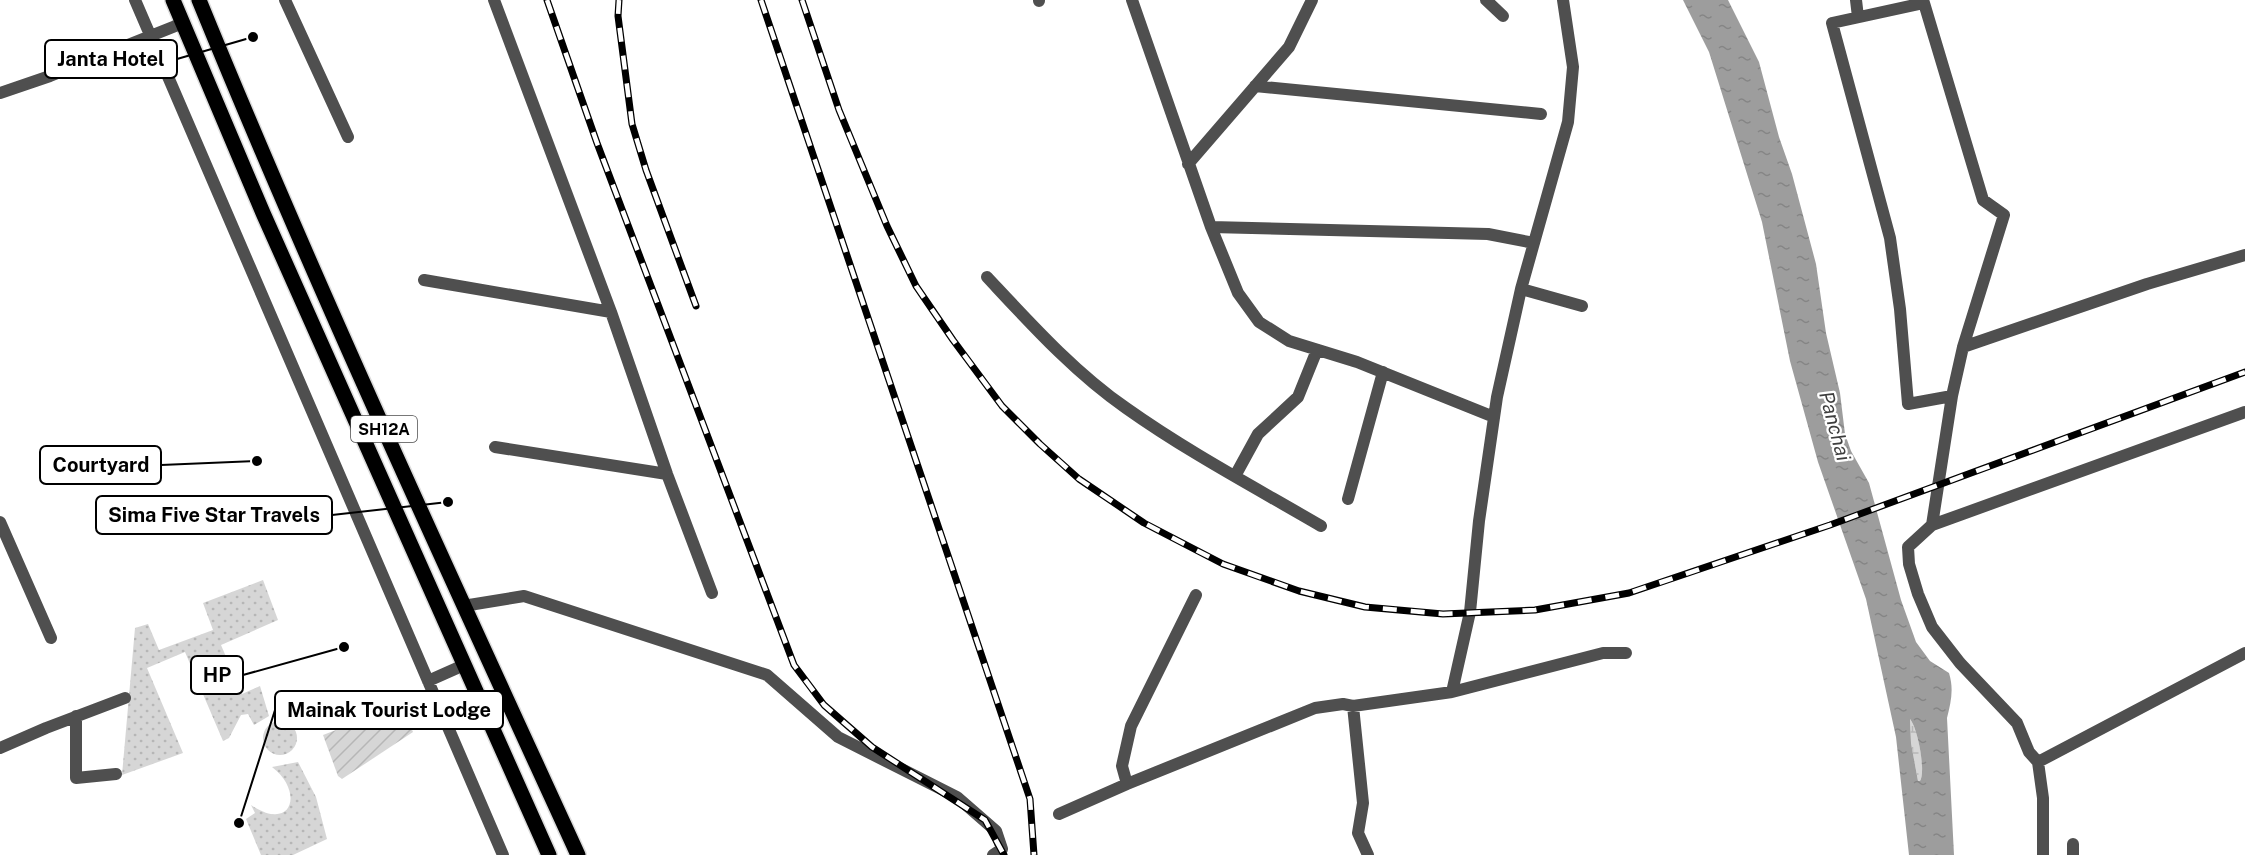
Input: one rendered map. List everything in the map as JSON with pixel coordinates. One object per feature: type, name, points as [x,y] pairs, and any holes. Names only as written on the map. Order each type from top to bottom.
[{"type":"main road","name":"SH12A","points":[[173,0],[263,213],[549,855]]},
{"type":"main road","name":"SH12A","points":[[202,7],[284,205],[463,606],[578,855]]},
{"type":"main road","points":[[183,23],[202,7]]},
{"type":"main road","points":[[465,665],[486,655]]},
{"type":"street","points":[[135,0],[503,855]]},
{"type":"street","points":[[285,0],[348,137]]},
{"type":"street","points":[[494,0],[611,312],[667,474],[712,593]]},
{"type":"street","points":[[1132,0],[1211,227],[1238,293],[1259,322],[1289,341],[1383,372],[1494,417]]},
{"type":"street","points":[[1188,164],[1289,47],[1312,0]]},
{"type":"street","points":[[1486,0],[1503,16]]},
{"type":"street","points":[[1452,692],[1470,612],[1494,417],[1521,289],[1568,122],[1573,67],[1563,0]]},
{"type":"street","points":[[1856,0],[1858,17]]},
{"type":"street","points":[[1932,525],[1952,396],[2004,215],[1983,200],[1924,3],[1916,2],[1832,22],[1890,238],[1900,309],[1908,404],[1952,396]]},
{"type":"street","points":[[0,93],[183,23]]},
{"type":"street","points":[[1255,86],[1541,114]]},
{"type":"street","points":[[1211,227],[1488,234],[1534,243]]},
{"type":"street","points":[[1964,348],[2147,284],[2245,255]]},
{"type":"street","points":[[987,277],[1047,342],[1125,407],[1235,476],[1321,526]]},
{"type":"street","points":[[424,280],[611,312]]},
{"type":"street","points":[[1521,289],[1582,306]]},
{"type":"street","points":[[1235,476],[1257,434],[1298,398],[1317,350]]},
{"type":"street","points":[[1348,499],[1383,372]]},
{"type":"street","points":[[2043,855],[2043,798],[2038,762],[2029,752],[2017,723],[1960,663],[1932,627],[1918,594],[1909,564],[1908,548],[1932,525],[2245,412]]},
{"type":"street","points":[[495,447],[667,474]]},
{"type":"street","points":[[0,522],[51,638]]},
{"type":"street","points":[[1127,784],[1122,766],[1131,726],[1196,594]]},
{"type":"street","points":[[463,606],[524,596],[766,675],[838,737],[957,797],[996,831],[1002,849],[993,855]]},
{"type":"street","points":[[1059,814],[1315,708],[1344,704],[1353,706],[1452,692],[1603,653],[1626,653]]},
{"type":"street","points":[[2038,762],[2245,653]]},
{"type":"street","points":[[428,681],[465,665]]},
{"type":"street","points":[[0,748],[125,698]]},
{"type":"street","points":[[1353,706],[1364,803],[1358,832],[1368,855]]},
{"type":"street","points":[[76,716],[76,778],[116,774]]},
{"type":"green space","points":[[263,580],[278,620],[221,645],[242,694],[260,686],[269,716],[254,725],[248,714],[241,715],[229,738],[223,741],[185,652],[147,668],[183,753],[122,775],[135,628],[148,624],[159,650],[213,630],[203,603]]},
{"type":"green space","points":[[401,705],[413,732],[342,779],[338,776],[323,735]]},
{"type":"green space","points":[[1910,719],[1920,750],[1922,776],[1920,781],[1918,781],[1911,743]]},
{"type":"green space","points":[[280,721],[292,726],[297,738],[292,750],[280,755],[268,750],[263,738],[268,726]]},
{"type":"green space","points":[[298,762],[316,797],[327,839],[293,855],[261,855],[246,819],[255,813],[251,805],[265,812],[276,814],[285,812],[289,806],[288,787],[272,767]]},
{"type":"water","name":"Panchai","points":[[1683,0],[1728,0],[1759,62],[1816,264],[1826,333],[1840,393],[1845,434],[1851,451],[1869,483],[1901,600],[1916,642],[1930,661],[1949,673],[1951,679],[1947,718],[1954,855],[1909,855],[1896,737],[1866,599],[1818,462],[1790,361],[1762,222],[1709,52]],"holes":[[[1910,719],[1922,760],[1920,781],[1918,781],[1911,743]]]},
{"type":"railway","points":[[547,0],[597,143],[794,665],[824,705],[872,747],[985,820],[1004,855]]},
{"type":"railway","points":[[619,0],[618,16],[632,124],[646,170],[696,306]]},
{"type":"railway","points":[[761,0],[1030,799],[1034,855]]},
{"type":"railway","points":[[802,0],[839,110],[887,226],[916,286],[1002,406],[1079,479],[1144,523],[1223,564],[1299,591],[1365,607],[1443,614],[1535,610],[1629,593],[1830,525],[2245,372]]},
{"type":"place","name":"Janta Hotel","points":[[253,37]]},
{"type":"place","name":"Courtyard","points":[[257,461]]},
{"type":"place","name":"Sima Five Star Travels","points":[[448,502]]},
{"type":"place","name":"HP","points":[[344,647]]},
{"type":"place","name":"Mainak Tourist Lodge","points":[[239,823]]}]
